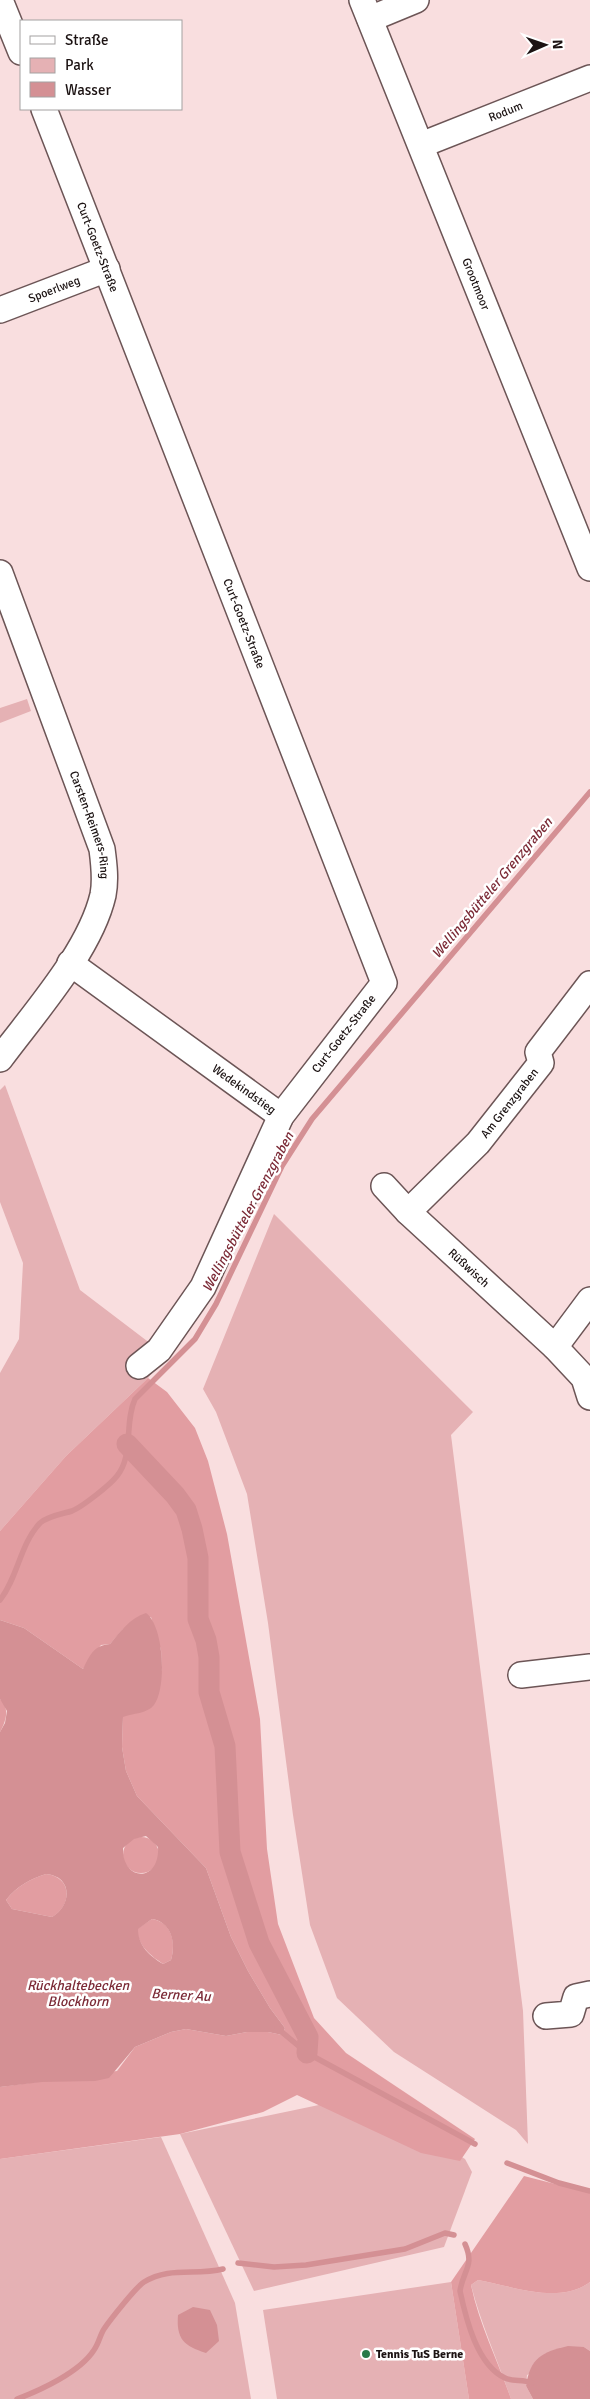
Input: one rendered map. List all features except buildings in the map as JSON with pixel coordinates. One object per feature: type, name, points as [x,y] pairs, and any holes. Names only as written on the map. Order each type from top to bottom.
[{"type":"street","points":[[0,0],[13,44]]},
{"type":"street","points":[[366,10],[416,0]]},
{"type":"street","name":"Grootmoor","points":[[366,10],[590,568]]},
{"type":"street","name":"Rodum","points":[[421,145],[590,78]]},
{"type":"street","name":"Curt-Goetz-Straße","points":[[44,110],[384,983],[281,1116]]},
{"type":"street","name":"Spoerlweg","points":[[0,310],[107,269]]},
{"type":"street","name":"Carsten-Reimers-Ring","points":[[0,573],[102,849],[105,881],[103,894],[88,933],[70,963],[0,1059]]},
{"type":"street","name":"Wedekindstieg","points":[[70,963],[281,1116],[203,1287],[160,1350],[139,1366]]},
{"type":"street","name":"Am Grenzgraben","points":[[408,1212],[478,1143],[541,1063],[538,1052],[590,984]]},
{"type":"street","name":"Rüßwisch","points":[[384,1186],[408,1212],[555,1347],[584,1378],[590,1397]]},
{"type":"street","points":[[555,1347],[590,1300]]},
{"type":"street","points":[[521,1675],[590,1667]]},
{"type":"street","points":[[546,2016],[571,2014],[576,1997],[590,1994]]},
{"type":"green space","points":[[27,699],[31,711],[0,723],[0,708]]},
{"type":"green space","points":[[5,1085],[80,1290],[155,1347],[163,1358],[148,1378],[66,1456],[0,1531],[0,1373],[19,1339],[23,1263],[0,1202],[0,1090]]},
{"type":"green space","points":[[274,1214],[473,1412],[451,1435],[523,2011],[528,2144],[516,2130],[394,2052],[337,1998],[310,1925],[293,1815],[268,1623],[247,1494],[216,1412],[203,1389]]},
{"type":"green space","points":[[362,2096],[465,2159],[472,2172],[444,2247],[254,2291],[180,2134]]},
{"type":"green space","points":[[161,2137],[235,2303],[251,2399],[0,2399],[0,2159]]},
{"type":"green space","points":[[478,2280],[536,2292],[550,2293],[578,2289],[590,2282],[590,2351],[584,2347],[527,2375],[526,2386],[533,2399],[511,2399],[475,2300],[471,2285]]},
{"type":"green space","name":"Tennis TuS Berne","points":[[451,2282],[469,2399],[277,2399],[263,2310]]},
{"type":"shaded area","points":[[148,1378],[167,1392],[195,1428],[208,1461],[227,1534],[260,1719],[267,1849],[278,1924],[314,2018],[346,2053],[475,2139],[460,2161],[421,2153],[297,2095],[263,2112],[180,2134],[0,2159],[0,2087],[117,2071],[135,2047],[171,2032],[186,2029],[226,2036],[247,2032],[268,2032],[282,2035],[285,2028],[270,2008],[248,1971],[231,1937],[206,1868],[137,1796],[126,1771],[122,1747],[123,1716],[129,1714],[162,1670],[161,1650],[151,1617],[123,1629],[110,1644],[101,1645],[83,1669],[24,1628],[0,1620],[0,1531],[66,1456]]},
{"type":"shaded area","points":[[0,1699],[5,1706],[6,1715],[0,1732]]},
{"type":"shaded area","points":[[141,1837],[148,1838],[154,1842],[158,1848],[158,1862],[154,1868],[148,1872],[141,1873],[134,1872],[128,1868],[124,1862],[123,1855],[124,1848],[128,1842],[134,1838]]},
{"type":"shaded area","points":[[46,1874],[55,1876],[65,1886],[67,1892],[66,1899],[59,1912],[52,1917],[12,1909],[6,1900],[10,1895],[24,1884]]},
{"type":"shaded area","points":[[152,1919],[164,1924],[171,1934],[173,1947],[171,1960],[163,1964],[146,1950],[138,1935],[137,1929]]},
{"type":"shaded area","points":[[524,2176],[590,2193],[590,2282],[578,2289],[550,2293],[536,2292],[478,2280],[471,2285],[474,2300],[511,2399],[469,2399],[451,2282]]},
{"type":"water","name":"Rückhaltebecken Blockhorn","points":[[146,1613],[157,1630],[162,1657],[161,1685],[158,1696],[151,1708],[144,1712],[123,1717],[122,1747],[126,1771],[137,1796],[206,1868],[231,1937],[248,1971],[270,2008],[285,2028],[282,2035],[268,2032],[247,2032],[226,2036],[186,2029],[171,2032],[135,2047],[109,2078],[95,2081],[42,2082],[0,2087],[0,1732],[5,1723],[7,1711],[0,1699],[0,1620],[24,1628],[83,1669],[90,1655],[96,1649],[110,1644],[126,1626],[140,1615]],"holes":[[[146,1836],[158,1847],[157,1859],[148,1872],[141,1874],[134,1872],[128,1867],[124,1859],[123,1848],[134,1839]],[[46,1874],[61,1880],[67,1892],[66,1899],[59,1912],[52,1917],[12,1909],[6,1900],[19,1887]],[[152,1919],[164,1924],[171,1935],[173,1947],[171,1960],[163,1964],[149,1954],[140,1941],[138,1929]]]},
{"type":"water","points":[[193,2307],[210,2310],[217,2325],[219,2341],[206,2353],[187,2344],[180,2336],[178,2330],[178,2315]]},
{"type":"water","points":[[568,2346],[584,2347],[590,2351],[590,2399],[533,2399],[526,2386],[534,2363],[544,2354]]},
{"type":"waterway","name":"Wellingsbütteler Grenzgraben","points":[[0,1600],[11,1581],[33,1531],[40,1523],[51,1517],[77,1509],[117,1476],[125,1458],[130,1418],[135,1399],[195,1339],[216,1304],[282,1166],[312,1119],[590,792]]},
{"type":"waterway","points":[[127,1444],[175,1495],[186,1510],[192,1529],[198,1558],[198,1619],[206,1640],[209,1657],[209,1692],[225,1746],[230,1852],[259,1943],[308,2037],[307,2053]]},
{"type":"waterway","name":"Berner Au","points":[[277,2028],[307,2053],[475,2144]]},
{"type":"waterway","name":"Berner Au","points":[[507,2163],[559,2183],[590,2191]]},
{"type":"waterway","points":[[238,2263],[274,2267],[306,2265],[405,2249],[445,2233],[454,2235]]},
{"type":"waterway","points":[[465,2244],[469,2263],[460,2291],[474,2340],[487,2363],[495,2372],[511,2380],[532,2383]]},
{"type":"waterway","points":[[17,2399],[37,2391],[70,2373],[88,2358],[97,2345],[103,2331],[129,2297],[144,2282],[163,2274],[223,2269]]},
{"type":"place","name":"Tennis TuS Berne","points":[[366,2354]]}]
